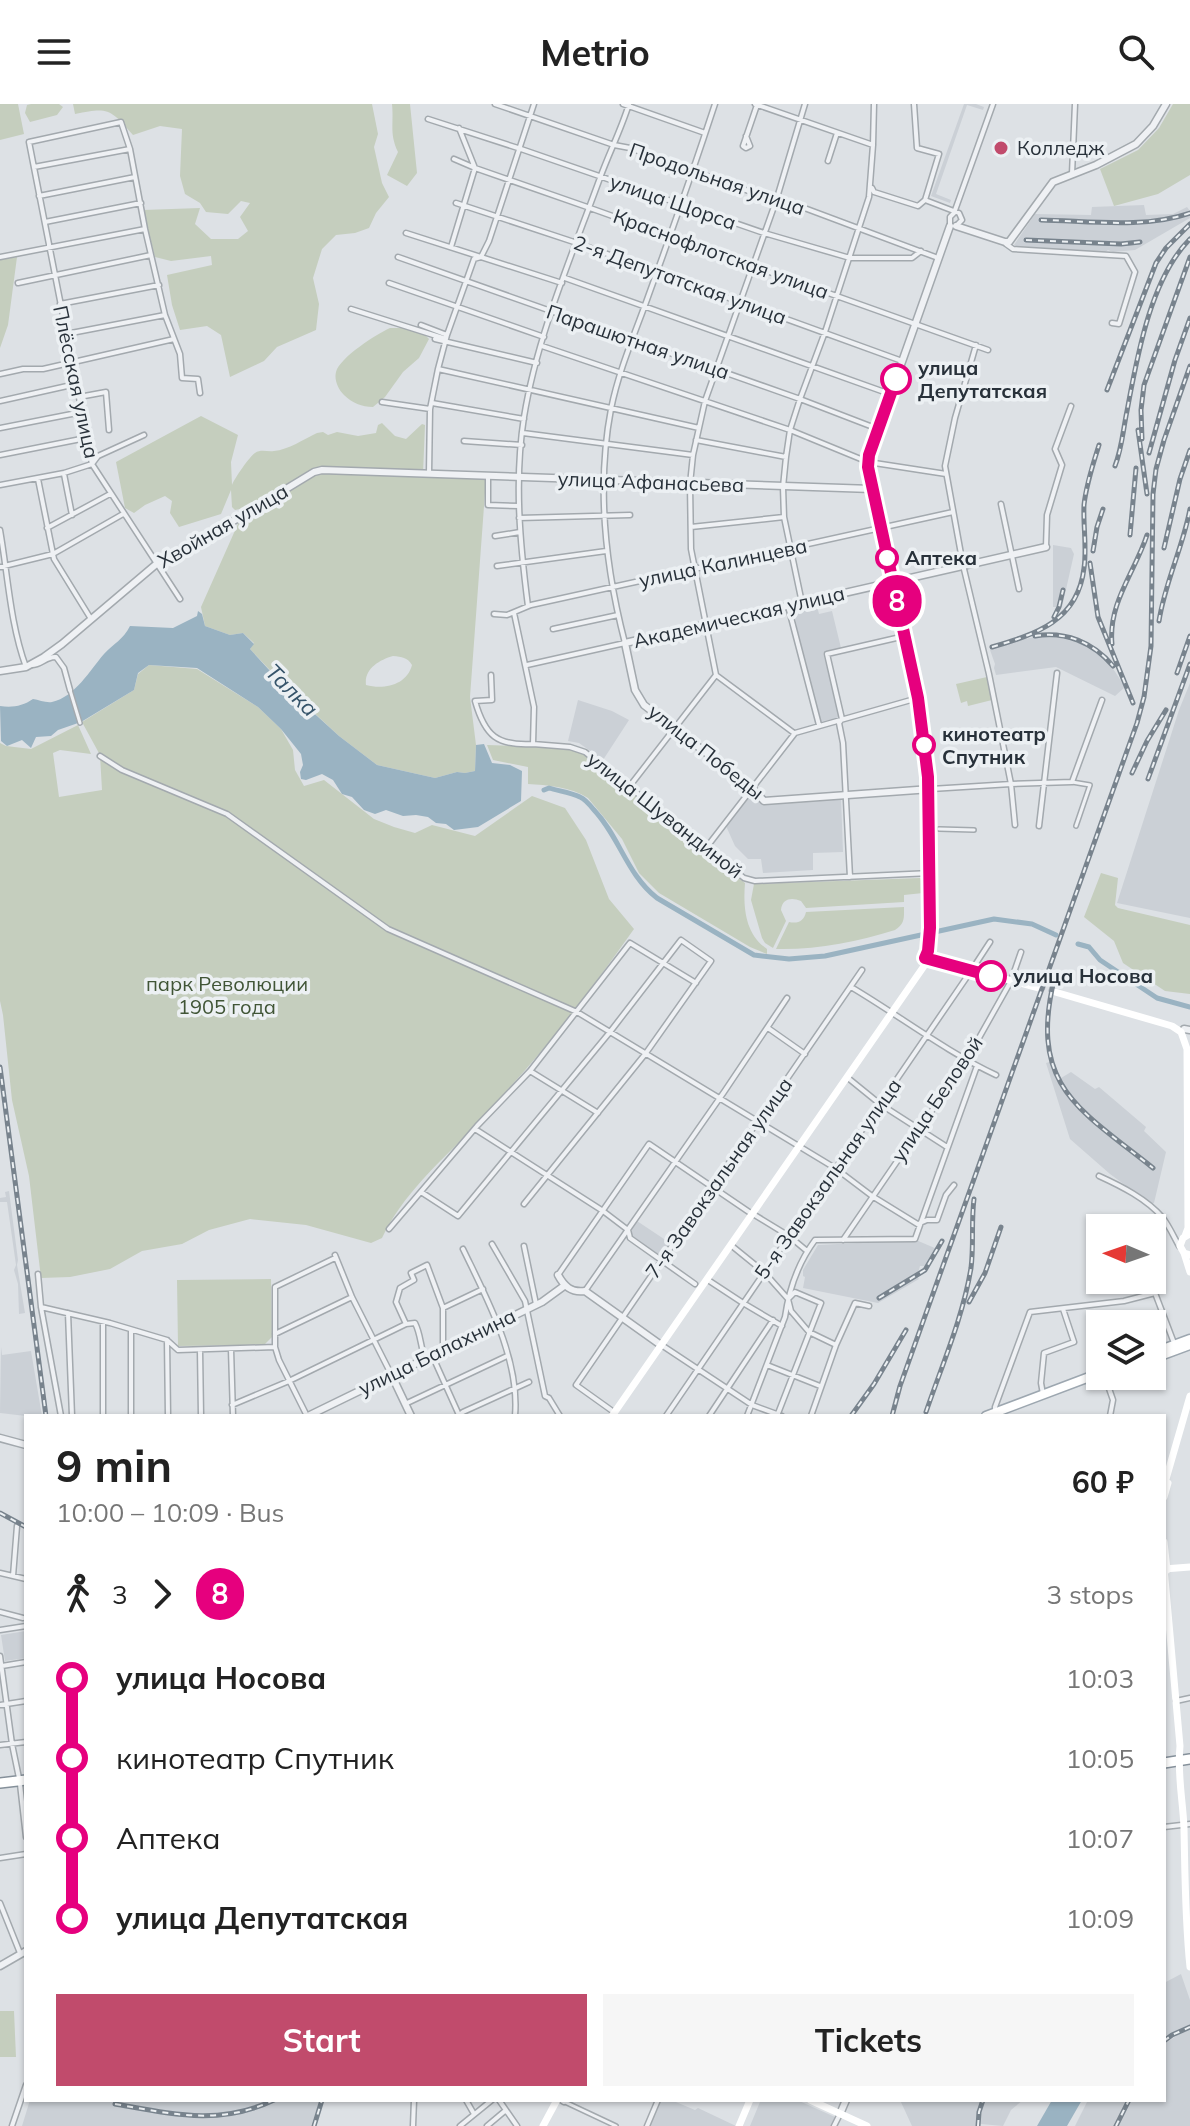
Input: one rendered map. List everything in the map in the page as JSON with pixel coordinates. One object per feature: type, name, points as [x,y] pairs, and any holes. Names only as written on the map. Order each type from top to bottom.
[{"type":"highway","points":[[0,1785],[23,1782]]},
{"type":"main road","points":[[613,1414],[928,957],[931,939],[930,789],[919,698],[872,489]]},
{"type":"main road","points":[[894,581],[919,698]]},
{"type":"main road","points":[[928,957],[1039,986]]},
{"type":"main road","points":[[1055,991],[1172,1026],[1181,1032],[1187,1049],[1189,1156],[1188,1235],[1181,1242],[1190,1272]]},
{"type":"main road","points":[[1075,997],[1174,1023],[1187,1029],[1190,1044]]},
{"type":"main road","points":[[1166,1349],[1190,1344]]},
{"type":"main road","points":[[1166,1352],[1190,1344]]},
{"type":"main road","points":[[998,1414],[1086,1382]]},
{"type":"main road","points":[[1166,1479],[1190,1396]]},
{"type":"main road","points":[[1166,1490],[1190,1408]]},
{"type":"main road","points":[[1166,1569],[1190,1567]]},
{"type":"main road","points":[[1166,1579],[1180,1746],[1185,1755],[1185,1912],[1190,1967]]},
{"type":"main road","points":[[543,2126],[560,2102]]},
{"type":"main road","points":[[739,2126],[749,2102]]},
{"type":"main road","points":[[814,2102],[867,2126]]},
{"type":"street","name":"Продольная улица","points":[[495,104],[614,145],[694,168],[776,201],[783,200],[938,258]]},
{"type":"street","points":[[429,473],[431,406],[446,339],[474,259],[481,257],[489,241],[534,104]]},
{"type":"street","points":[[625,643],[603,516],[603,480],[611,409],[620,373],[682,205],[715,104]]},
{"type":"street","points":[[746,136],[756,104],[873,145]]},
{"type":"street","points":[[795,733],[716,675],[694,570],[690,484],[705,401],[776,201],[805,104]]},
{"type":"street","points":[[802,603],[784,517],[786,457],[790,430],[869,197],[874,104]]},
{"type":"street","points":[[870,186],[874,192],[918,206],[925,200],[939,154],[917,148],[914,104]]},
{"type":"street","points":[[872,489],[868,462],[878,429],[952,224],[950,217],[993,104]]},
{"type":"street","points":[[1072,174],[1075,104]]},
{"type":"street","points":[[1157,104],[1161,113]]},
{"type":"street","points":[[1005,242],[1009,242],[1053,182],[1096,165],[1136,144],[1166,104]]},
{"type":"street","points":[[528,606],[519,518],[524,419],[541,346],[600,177],[619,137],[627,105],[705,133]]},
{"type":"street","name":"улица Щорса","points":[[428,119],[764,233],[850,258],[912,258],[921,251]]},
{"type":"street","name":"Плёсская улица","points":[[130,149],[121,122],[29,142],[92,464],[180,599]]},
{"type":"street","points":[[451,247],[475,168],[459,128]]},
{"type":"street","points":[[828,161],[838,133]]},
{"type":"street","points":[[34,167],[130,149],[165,315],[180,354],[182,378],[198,379],[200,393]]},
{"type":"street","name":"Краснофлотская улица","points":[[454,159],[988,350]]},
{"type":"street","points":[[39,196],[135,177]]},
{"type":"street","points":[[925,200],[960,214],[962,222],[952,224]]},
{"type":"street","points":[[44,222],[141,203]]},
{"type":"street","name":"2-я Депутатская улица","points":[[456,203],[657,271],[902,361]]},
{"type":"street","points":[[952,224],[1005,242],[1013,249],[1126,256],[1135,272],[1119,324],[1112,323]]},
{"type":"street","points":[[0,257],[145,229]]},
{"type":"street","points":[[406,233],[645,306],[890,394]]},
{"type":"street","points":[[18,283],[151,255]]},
{"type":"street","name":"Парашютная улица","points":[[398,257],[878,429]]},
{"type":"street","points":[[389,283],[544,337]]},
{"type":"street","points":[[60,304],[159,285]]},
{"type":"street","points":[[351,309],[537,363]]},
{"type":"street","points":[[66,334],[165,315]]},
{"type":"street","points":[[421,325],[446,339]]},
{"type":"street","points":[[0,374],[43,369],[174,339]]},
{"type":"street","points":[[435,339],[446,339]]},
{"type":"street","points":[[976,345],[949,442],[946,474],[1011,784],[1015,825]]},
{"type":"street","points":[[541,346],[790,430],[868,462],[946,474]]},
{"type":"street","points":[[438,369],[699,428]]},
{"type":"street","points":[[0,401],[76,384]]},
{"type":"street","points":[[79,397],[106,392],[109,430]]},
{"type":"street","points":[[382,402],[524,419]]},
{"type":"street","points":[[1046,547],[1047,515],[1062,465],[1055,449],[1071,406]]},
{"type":"street","points":[[0,428],[82,412]]},
{"type":"street","points":[[523,433],[693,455]]},
{"type":"street","points":[[0,485],[38,479],[92,464],[98,456],[144,435]]},
{"type":"street","points":[[0,455],[86,438]]},
{"type":"street","points":[[696,440],[786,457]]},
{"type":"street","points":[[464,441],[522,445]]},
{"type":"street","name":"Хвойная улица","points":[[0,671],[28,666],[62,644],[156,564],[314,472],[429,473]]},
{"type":"street","points":[[64,473],[72,515]]},
{"type":"street","name":"улица Афанасьева","points":[[429,473],[872,489]]},
{"type":"street","points":[[488,476],[488,505],[519,506]]},
{"type":"street","points":[[38,479],[53,554],[91,619]]},
{"type":"street","points":[[47,528],[110,494]]},
{"type":"street","points":[[1001,504],[1019,589]]},
{"type":"street","name":"улица Калинцева","points":[[494,614],[507,615],[528,606],[953,512]]},
{"type":"street","points":[[3,566],[53,554],[123,514]]},
{"type":"street","points":[[519,518],[630,515]]},
{"type":"street","points":[[690,527],[784,517]]},
{"type":"street","points":[[0,530],[3,566],[19,646],[28,666],[56,657],[64,668],[80,723]]},
{"type":"street","points":[[495,536],[520,532]]},
{"type":"street","name":"Академическая улица","points":[[527,665],[1046,547]]},
{"type":"street","points":[[497,566],[607,551]]},
{"type":"street","points":[[788,606],[819,725]]},
{"type":"street","points":[[514,613],[534,707],[533,744]]},
{"type":"street","points":[[553,629],[618,615]]},
{"type":"street","points":[[850,877],[843,743],[839,723],[842,719],[827,654],[905,636]]},
{"type":"street","name":"улица Победы","points":[[625,643],[635,690],[644,705],[753,789],[764,801],[1072,782]]},
{"type":"street","points":[[1032,827],[1039,826],[1057,673]]},
{"type":"street","name":"улица Шувандиной","points":[[491,675],[492,700],[475,701],[494,738],[503,743],[578,748],[733,871],[750,881],[930,873]]},
{"type":"street","points":[[629,787],[716,675]]},
{"type":"street","points":[[706,848],[795,733],[919,698]]},
{"type":"street","points":[[1076,826],[1090,785],[1072,782],[1102,700]]},
{"type":"street","points":[[100,756],[122,770],[227,814],[388,929],[577,1012],[835,1168],[872,1196],[919,1224]]},
{"type":"street","points":[[939,829],[974,830]]},
{"type":"street","points":[[421,1192],[458,1216],[610,1032],[681,940],[711,961],[646,1053],[524,1204]]},
{"type":"street","name":"5-я Завокзальная улица","points":[[667,1414],[928,1037],[990,942]]},
{"type":"street","points":[[389,1229],[475,1129],[530,1071],[630,943],[696,983]]},
{"type":"street","name":"улица Беловой","points":[[842,1240],[966,1061],[1012,979],[1021,952]]},
{"type":"street","name":"7-я Завокзальная улица","points":[[613,1414],[576,1385],[862,970]]},
{"type":"street","points":[[851,987],[966,1061],[996,1075]]},
{"type":"street","points":[[585,1291],[787,998]]},
{"type":"street","points":[[767,1028],[805,1054]]},
{"type":"street","points":[[748,1414],[782,1326],[798,1266],[815,1240],[915,1239],[977,1066]]},
{"type":"street","points":[[530,1071],[598,1113]]},
{"type":"street","points":[[845,1075],[880,1104],[947,1147]]},
{"type":"street","points":[[475,1129],[603,1211],[628,1230],[630,1238],[695,1284]]},
{"type":"street","points":[[776,1414],[752,1405],[585,1291],[578,1292],[564,1286],[558,1275],[649,1144],[807,1251]]},
{"type":"street","points":[[1099,1176],[1121,1186],[1154,1209],[1185,1252]]},
{"type":"street","points":[[919,1224],[937,1220],[946,1195],[954,1185]]},
{"type":"street","points":[[1172,1235],[1188,1235]]},
{"type":"street","points":[[730,1243],[764,1272],[788,1299],[791,1311],[809,1332],[836,1345]]},
{"type":"street","points":[[492,1244],[525,1301],[545,1396],[559,1414]]},
{"type":"street","points":[[524,1246],[536,1304]]},
{"type":"street","points":[[463,1249],[498,1321],[514,1389],[515,1414]]},
{"type":"street","points":[[306,1414],[275,1347],[275,1287],[335,1256],[409,1414]]},
{"type":"street","points":[[406,1324],[396,1302],[400,1288],[414,1280],[411,1273],[427,1265],[443,1308],[443,1349]]},
{"type":"street","points":[[38,1274],[61,1414]]},
{"type":"street","points":[[705,1278],[782,1326]]},
{"type":"street","name":"улица Балахнина","points":[[311,1414],[536,1304],[564,1286]]},
{"type":"street","points":[[443,1308],[483,1289]]},
{"type":"street","points":[[779,1414],[821,1303],[795,1292],[788,1299]]},
{"type":"street","points":[[995,1414],[1030,1312],[1124,1301],[1155,1293],[1175,1345]]},
{"type":"street","points":[[275,1334],[352,1297]]},
{"type":"street","points":[[812,1414],[836,1345],[855,1303],[869,1306]]},
{"type":"street","points":[[41,1307],[167,1340],[178,1350],[275,1347]]},
{"type":"street","points":[[1044,1397],[1041,1383],[1044,1353],[1074,1342],[1063,1309]]},
{"type":"street","points":[[68,1313],[72,1414]]},
{"type":"street","points":[[710,1414],[773,1320]]},
{"type":"street","points":[[103,1321],[103,1414]]},
{"type":"street","points":[[232,1405],[406,1324],[415,1323],[421,1335],[419,1344],[445,1385],[459,1414]]},
{"type":"street","points":[[131,1329],[131,1414]]},
{"type":"street","points":[[167,1340],[168,1414]]},
{"type":"street","points":[[231,1349],[233,1414]]},
{"type":"street","points":[[200,1350],[201,1414]]},
{"type":"street","points":[[405,1404],[507,1356]]},
{"type":"street","points":[[767,1365],[821,1386]]},
{"type":"street","points":[[461,1414],[529,1382]]},
{"type":"street","points":[[1109,1390],[1113,1400],[1110,1414]]},
{"type":"street","points":[[0,1438],[24,1444]]},
{"type":"street","points":[[13,1576],[17,1526]]},
{"type":"street","points":[[0,1573],[24,1579]]},
{"type":"street","points":[[0,1612],[23,1618]]},
{"type":"street","points":[[0,1630],[24,1626]]},
{"type":"street","points":[[0,1656],[3,1704],[23,1782]]},
{"type":"street","points":[[1,1666],[24,1662]]},
{"type":"street","points":[[1178,1701],[1190,1698]]},
{"type":"street","points":[[3,1704],[24,1701]]},
{"type":"street","points":[[0,1745],[24,1742]]},
{"type":"street","points":[[1166,1827],[1187,1825]]},
{"type":"street","points":[[0,1858],[24,1854]]},
{"type":"street","points":[[0,1903],[23,1953],[0,1966]]},
{"type":"street","points":[[12,2126],[24,2091]]},
{"type":"street","points":[[413,2126],[414,2102]]},
{"type":"street","points":[[467,2102],[474,2114]]},
{"type":"street","points":[[460,2126],[489,2102]]},
{"type":"street","points":[[500,2102],[517,2126]]},
{"type":"street","points":[[563,2102],[616,2126]]},
{"type":"street","points":[[646,2126],[656,2102]]},
{"type":"street","points":[[834,2126],[845,2102]]},
{"type":"street","points":[[487,2126],[506,2110]]},
{"type":"shaded area","points":[[964,104],[984,107],[983,110],[967,105],[936,194],[951,200],[950,203],[931,196]]},
{"type":"shaded area","points":[[1144,205],[1146,215],[1173,214],[1187,207],[1190,218],[1135,250],[1108,250],[1104,253],[1014,245],[1035,214],[1091,215],[1092,207]]},
{"type":"shaded area","points":[[1053,545],[1071,548],[1074,554],[1062,607],[1053,607]]},
{"type":"shaded area","points":[[816,602],[819,614],[832,611],[841,648],[823,653],[840,717],[820,722],[806,674],[793,607]]},
{"type":"shaded area","points":[[1035,637],[1061,638],[1083,644],[1110,664],[1125,687],[1115,696],[1056,667],[996,675],[990,650]]},
{"type":"shaded area","points":[[1190,683],[1190,918],[1117,903]]},
{"type":"shaded area","points":[[578,700],[629,720],[603,760],[579,743],[568,741]]},
{"type":"shaded area","points":[[753,793],[764,804],[841,798],[843,852],[813,853],[813,870],[763,873],[761,859],[748,859],[735,846],[726,826]]},
{"type":"shaded area","points":[[1053,1061],[1061,1078],[1071,1072],[1095,1089],[1099,1087],[1146,1127],[1144,1131],[1166,1152],[1154,1203],[1151,1204],[1110,1174],[1070,1139],[1046,1063]]},
{"type":"shaded area","points":[[9,1191],[25,1313],[19,1314],[7,1202],[0,1202],[0,1198],[6,1197],[5,1192]]},
{"type":"shaded area","points":[[637,1221],[670,1243],[661,1256],[631,1235]]},
{"type":"shaded area","points":[[916,1240],[937,1249],[927,1266],[920,1266],[919,1279],[878,1303],[803,1288],[803,1270],[818,1245]]},
{"type":"shaded area","points":[[1,1347],[2,1355],[31,1351],[42,1414],[0,1413]]},
{"type":"shaded area","points":[[24,1631],[24,1658],[5,1661],[1,1635]]},
{"type":"shaded area","points":[[1181,1974],[1190,2000],[1190,2026],[1187,2028],[1190,2028],[1190,2126],[1117,2126],[1129,2102],[1166,2102],[1166,2043],[1187,2029],[1166,2038],[1166,1982]]},
{"type":"shaded area","points":[[29,2102],[319,2102],[311,2126],[22,2126]]},
{"type":"shaded area","points":[[659,2102],[676,2102],[695,2110],[698,2108],[736,2126],[649,2126]]},
{"type":"shaded area","points":[[760,2102],[801,2102],[835,2117],[831,2126],[750,2126]]},
{"type":"shaded area","points":[[901,2102],[1021,2102],[1011,2110],[1003,2126],[912,2126]]},
{"type":"shaded area","points":[[1087,2102],[1126,2102],[1114,2126],[1075,2126]]},
{"type":"green space","points":[[0,104],[18,104],[24,134],[0,140]]},
{"type":"green space","points":[[59,104],[63,107],[57,115],[30,122],[25,113],[27,105]]},
{"type":"green space","points":[[73,104],[372,104],[378,134],[374,147],[382,183],[389,197],[369,228],[336,235],[322,249],[313,278],[319,304],[316,330],[277,347],[264,361],[230,377],[221,335],[207,326],[180,330],[167,275],[212,265],[211,256],[171,261],[155,257],[143,210],[200,208],[195,224],[211,239],[238,239],[248,231],[240,217],[250,203],[241,201],[228,214],[206,212],[200,203],[185,194],[180,176],[182,129],[160,126],[133,135],[114,115],[102,111],[75,114]]},
{"type":"green space","points":[[392,104],[410,104],[417,173],[407,186],[387,175],[398,152],[393,134]]},
{"type":"green space","points":[[1173,104],[1190,104],[1190,175],[1158,194],[1114,206],[1100,169],[1138,150],[1159,128]]},
{"type":"green space","points":[[17,257],[8,325],[0,348],[0,260]]},
{"type":"green space","points":[[390,328],[416,330],[429,339],[419,358],[403,372],[385,397],[373,407],[357,404],[340,390],[336,372],[351,353]]},
{"type":"green space","points":[[201,416],[238,435],[231,462],[232,485],[255,453],[285,449],[317,433],[328,435],[337,432],[358,436],[376,433],[378,425],[382,423],[395,436],[406,439],[422,424],[425,425],[423,474],[486,479],[470,697],[476,745],[475,771],[435,778],[377,765],[339,736],[282,683],[250,649],[254,643],[243,633],[230,635],[205,626],[201,607],[245,508],[235,510],[232,507],[231,490],[221,514],[179,527],[170,513],[172,501],[165,496],[134,513],[125,508],[116,462]],"holes":[[[393,656],[406,659],[412,665],[405,677],[387,686],[366,685],[367,674],[374,666]]]},
{"type":"green space","name":"парк Революции 1905 года","points":[[149,665],[197,669],[258,707],[281,729],[293,750],[295,770],[304,786],[324,780],[374,819],[394,827],[415,833],[432,825],[475,836],[532,796],[565,808],[586,840],[609,899],[634,929],[542,1050],[411,1193],[382,1238],[371,1243],[306,1225],[250,1219],[209,1230],[182,1244],[142,1251],[110,1269],[70,1277],[41,1278],[29,1176],[12,1100],[0,1001],[0,743],[31,749],[78,725],[91,754],[60,750],[53,753],[59,797],[102,790],[100,755],[82,722],[134,690],[138,674]]},
{"type":"green space","points":[[987,677],[992,700],[968,706],[967,701],[961,703],[956,684]]},
{"type":"green space","points":[[487,745],[566,748],[586,755],[745,883],[747,919],[754,936],[767,949],[767,954],[659,893],[639,873],[622,839],[588,798],[567,789],[528,784],[528,767],[493,760]]},
{"type":"green space","points":[[1101,873],[1118,878],[1115,905],[1118,908],[1190,925],[1190,994],[1165,991],[1123,963],[1114,941],[1084,917]]},
{"type":"green space","points":[[920,878],[924,881],[923,893],[904,895],[904,902],[806,908],[801,901],[788,900],[781,910],[786,921],[773,948],[762,938],[751,900],[754,884]]},
{"type":"green space","points":[[904,907],[904,918],[895,930],[836,944],[776,949],[789,922],[800,921],[806,912]]},
{"type":"green space","points":[[271,1279],[272,1337],[264,1345],[178,1346],[177,1280]]},
{"type":"green space","points":[[0,2011],[14,2011],[16,2057],[0,2057]]},
{"type":"water","points":[[198,611],[205,626],[230,635],[243,633],[254,644],[250,649],[282,684],[339,736],[377,765],[435,778],[465,773],[475,771],[476,745],[484,744],[492,763],[510,765],[522,771],[521,801],[478,827],[454,830],[428,817],[403,816],[386,810],[375,814],[364,810],[352,797],[342,794],[333,780],[322,774],[301,779],[301,754],[281,729],[258,707],[197,668],[149,665],[138,673],[134,690],[81,722],[58,730],[51,736],[36,737],[31,748],[22,740],[7,746],[1,741],[0,706],[17,706],[33,699],[50,702],[60,699],[81,682],[130,626],[173,628],[197,616]]},
{"type":"water","points":[[1051,2102],[1081,2102],[1067,2126],[1037,2126]]},
{"type":"waterway","name":"Талка","points":[[544,790],[549,788],[584,799],[603,820],[630,867],[647,889],[657,898],[754,955],[789,959],[825,956],[994,919],[1032,924],[1056,935]]},
{"type":"waterway","name":"Талка","points":[[1078,944],[1089,947],[1100,960],[1157,998],[1190,1007]]},
{"type":"tunnel","points":[[1039,985],[1055,990]]},
{"type":"railway","points":[[1041,220],[1135,223],[1190,213]]},
{"type":"railway","points":[[1107,390],[1156,263],[1190,224]]},
{"type":"railway","points":[[1115,466],[1147,320],[1165,275],[1190,239]]},
{"type":"railway","points":[[1026,240],[1140,242]]},
{"type":"railway","points":[[1142,439],[1144,385],[1190,257]]},
{"type":"railway","points":[[1149,453],[1190,318]]},
{"type":"railway","points":[[893,1414],[1137,723],[1151,646],[1156,469],[1190,366]]},
{"type":"railway","points":[[1138,430],[1147,494]]},
{"type":"railway","points":[[992,647],[1039,630],[1064,613],[1073,601],[1084,568],[1085,497],[1099,445]]},
{"type":"railway","points":[[1164,548],[1190,450]]},
{"type":"railway","points":[[1130,535],[1136,468]]},
{"type":"railway","points":[[1093,551],[1103,509]]},
{"type":"railway","points":[[1159,621],[1190,509]]},
{"type":"railway","points":[[1112,644],[1118,601],[1147,535]]},
{"type":"railway","points":[[1090,563],[1098,617],[1133,703]]},
{"type":"railway","points":[[1054,617],[1063,590]]},
{"type":"railway","points":[[1035,636],[1057,635],[1078,640],[1097,650],[1113,666]]},
{"type":"railway","points":[[1177,673],[1190,636]]},
{"type":"railway","points":[[1148,779],[1190,664]]},
{"type":"railway","points":[[1132,773],[1166,710]]},
{"type":"railway","points":[[1054,980],[1048,1016],[1049,1046],[1055,1071],[1066,1092],[1103,1129],[1153,1168]]},
{"type":"railway","points":[[0,1067],[46,1414]]},
{"type":"railway","points":[[926,1412],[967,1286],[972,1259],[974,1199]]},
{"type":"railway","points":[[969,1302],[985,1273],[1001,1227]]},
{"type":"railway","points":[[879,1298],[925,1270],[942,1241]]},
{"type":"railway","points":[[852,1414],[906,1330]]},
{"type":"railway","points":[[0,1513],[24,1526]]},
{"type":"railway","points":[[1166,2040],[1190,2027]]},
{"type":"railway","points":[[115,2104],[196,2116],[234,2113],[269,2102]]},
{"type":"railway","points":[[314,2126],[321,2102]]},
{"type":"railway","points":[[978,2126],[982,2102]]},
{"type":"railway","points":[[1116,2126],[1128,2102]]},
{"type":"bus line","name":"8","points":[[896,379],[869,455],[868,467],[918,698],[928,777],[930,928],[925,958],[991,976]]},
{"type":"place","name":"Колледж","points":[[1001,148]]},
{"type":"place","name":"улица Депутатская","points":[[896,379]]},
{"type":"place","name":"Аптека","points":[[887,558]]},
{"type":"place","name":"кинотеатр Спутник","points":[[924,745]]},
{"type":"place","name":"улица Носова","points":[[991,976]]}]
